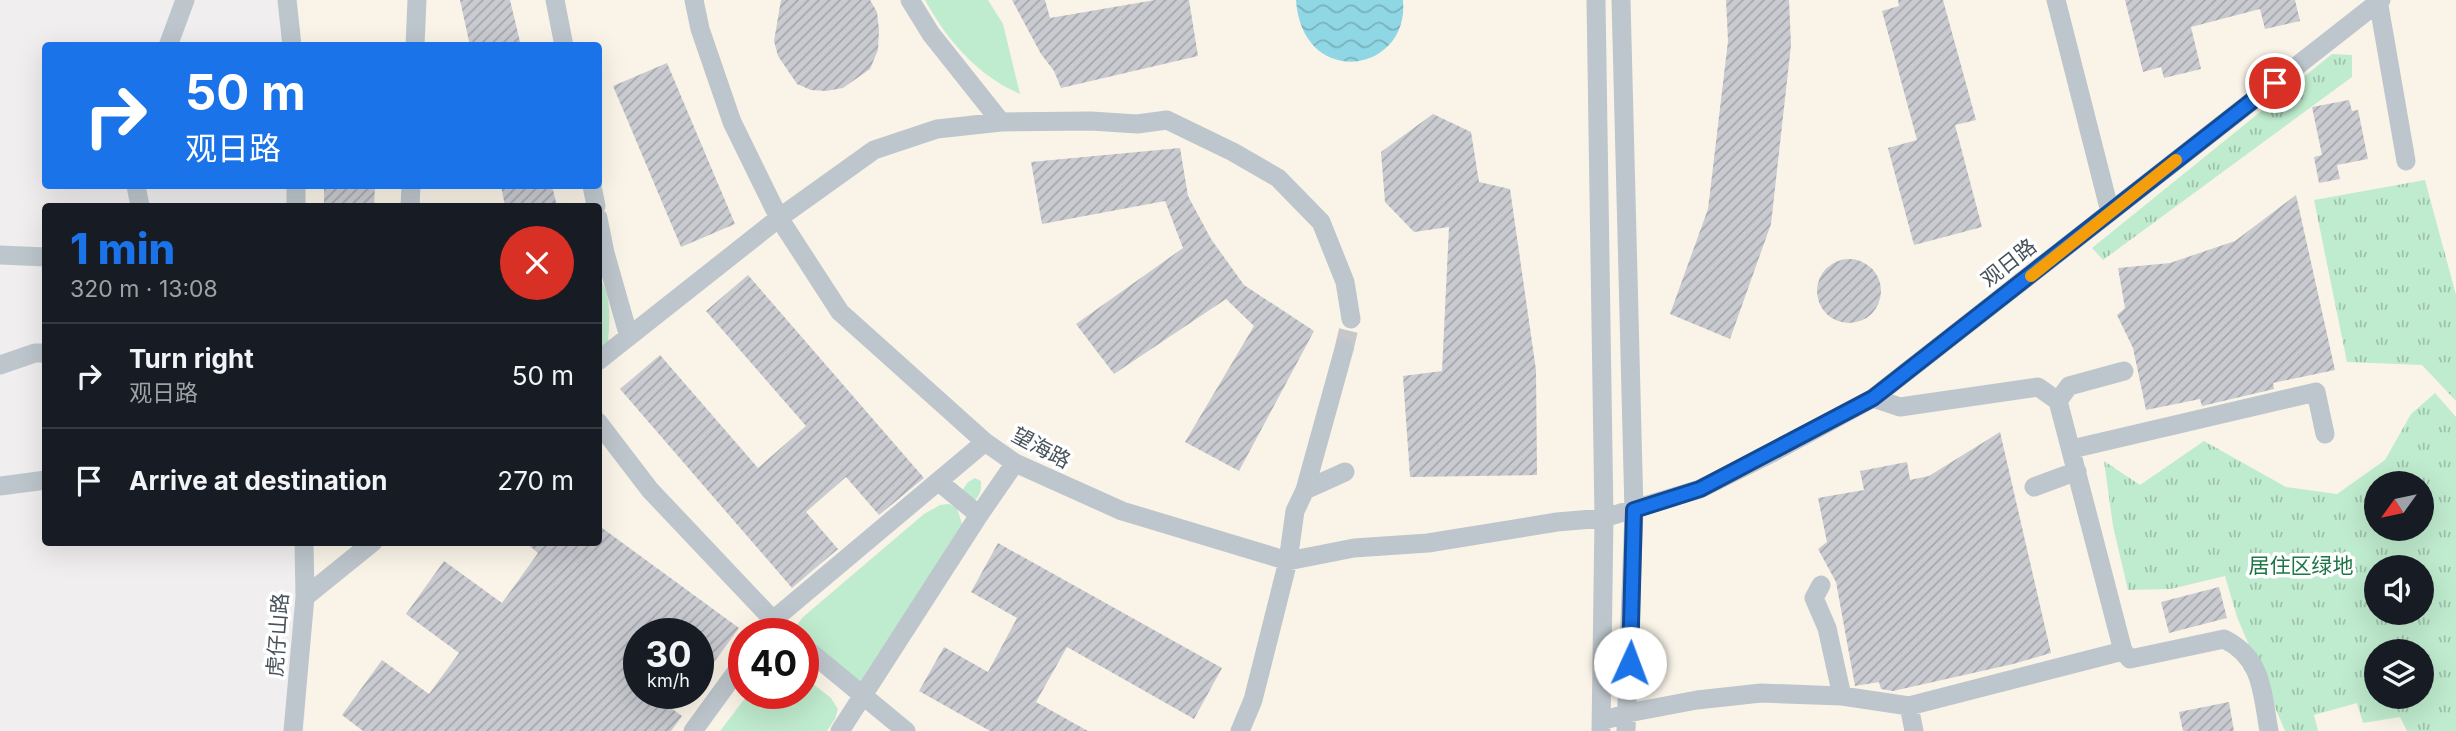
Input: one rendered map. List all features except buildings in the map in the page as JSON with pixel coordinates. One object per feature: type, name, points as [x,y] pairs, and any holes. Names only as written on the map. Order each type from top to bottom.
[{"type":"street","points":[[170,42],[186,0]]},
{"type":"street","points":[[287,0],[292,42]]},
{"type":"street","points":[[415,42],[417,0]]},
{"type":"street","points":[[555,0],[563,42]]},
{"type":"street","name":"望海路","points":[[694,0],[700,29],[732,122],[779,218],[840,312],[985,442],[1015,463],[1122,511],[1288,561],[1354,548],[1428,543],[1557,522],[1604,518]]},
{"type":"street","points":[[910,0],[931,34],[1001,122]]},
{"type":"street","points":[[1596,0],[1604,518],[1601,726],[1627,722],[1697,700],[1761,694],[1842,696],[1909,706],[2123,651]]},
{"type":"street","points":[[1621,0],[1634,510],[1627,722]]},
{"type":"street","points":[[2056,0],[2110,212]]},
{"type":"street","points":[[2379,1],[2406,161]]},
{"type":"street","name":"观日路","points":[[1604,518],[1700,489],[1873,398],[2379,1]]},
{"type":"street","points":[[602,358],[779,218],[874,150],[937,129],[1001,122],[1091,121],[1137,124],[1167,120],[1233,152],[1278,178],[1321,222],[1345,282],[1351,318]]},
{"type":"street","points":[[602,253],[629,337]]},
{"type":"street","points":[[0,254],[42,257]]},
{"type":"street","points":[[1240,731],[1253,700],[1288,561],[1295,511],[1305,490],[1344,349]]},
{"type":"street","points":[[0,365],[42,353]]},
{"type":"street","points":[[2058,401],[2069,386],[2124,371]]},
{"type":"street","points":[[1873,398],[1899,407],[2038,387],[2058,401],[2123,651],[2130,659],[2224,639],[2237,645],[2250,658],[2259,674],[2269,731]]},
{"type":"street","points":[[2072,449],[2316,392],[2325,434]]},
{"type":"street","points":[[602,427],[650,490],[765,618]]},
{"type":"street","points":[[787,618],[985,442]]},
{"type":"street","points":[[840,731],[1015,463]]},
{"type":"street","points":[[2034,487],[2077,471]]},
{"type":"street","points":[[1305,490],[1345,472]]},
{"type":"street","points":[[0,486],[42,481]]},
{"type":"street","points":[[939,482],[979,515]]},
{"type":"street","name":"虎仔山路","points":[[293,731],[305,597],[304,546]]},
{"type":"street","points":[[305,597],[368,546]]},
{"type":"street","points":[[1821,584],[1814,598],[1827,628],[1842,696]]},
{"type":"street","points":[[819,660],[906,731]]},
{"type":"street","points":[[693,731],[728,683]]},
{"type":"street","points":[[1909,706],[1914,731]]},
{"type":"shaded area","points":[[297,0],[2456,0],[2456,731],[304,731],[310,607],[309,546],[602,546],[602,203],[304,203],[304,189],[602,189],[602,42],[302,42]]},
{"type":"green space","points":[[925,0],[988,0],[1003,24],[1020,94],[990,77],[965,55],[943,29]]},
{"type":"green space","points":[[2332,54],[2352,55],[2352,77],[2103,260],[2092,248]]},
{"type":"green space","points":[[2425,180],[2456,295],[2456,401],[2422,365],[2347,362],[2314,200]]},
{"type":"green space","points":[[602,282],[608,300],[608,344],[602,348]]},
{"type":"green space","name":"居住区绿地","points":[[2435,393],[2456,417],[2456,731],[2407,731],[2400,717],[2363,723],[2357,703],[2314,715],[2318,731],[2285,731],[2237,617],[2225,576],[2171,589],[2128,590],[2113,526],[2104,461],[2140,485],[2204,441],[2286,487],[2337,494],[2364,475],[2364,541],[2434,541],[2434,471],[2369,471],[2385,460],[2411,414]]},
{"type":"green space","points":[[975,478],[981,481],[981,488],[972,503],[959,495],[968,482]]},
{"type":"green space","points":[[949,504],[957,508],[962,524],[862,683],[819,650],[819,618],[802,618],[924,514],[940,505]]},
{"type":"green space","points":[[819,689],[831,698],[838,709],[827,731],[720,731],[737,709],[819,709]]},
{"type":"water","points":[[1296,0],[1403,0],[1401,25],[1390,44],[1374,56],[1354,61],[1334,59],[1316,48],[1303,29]]},
{"type":"tunnel","points":[[1344,349],[1351,319]]},
{"type":"slow traffic","points":[[2031,276],[2176,160]]},
{"type":"route","points":[[1630,663],[1634,510],[1700,489],[1873,398],[2275,83]]}]
